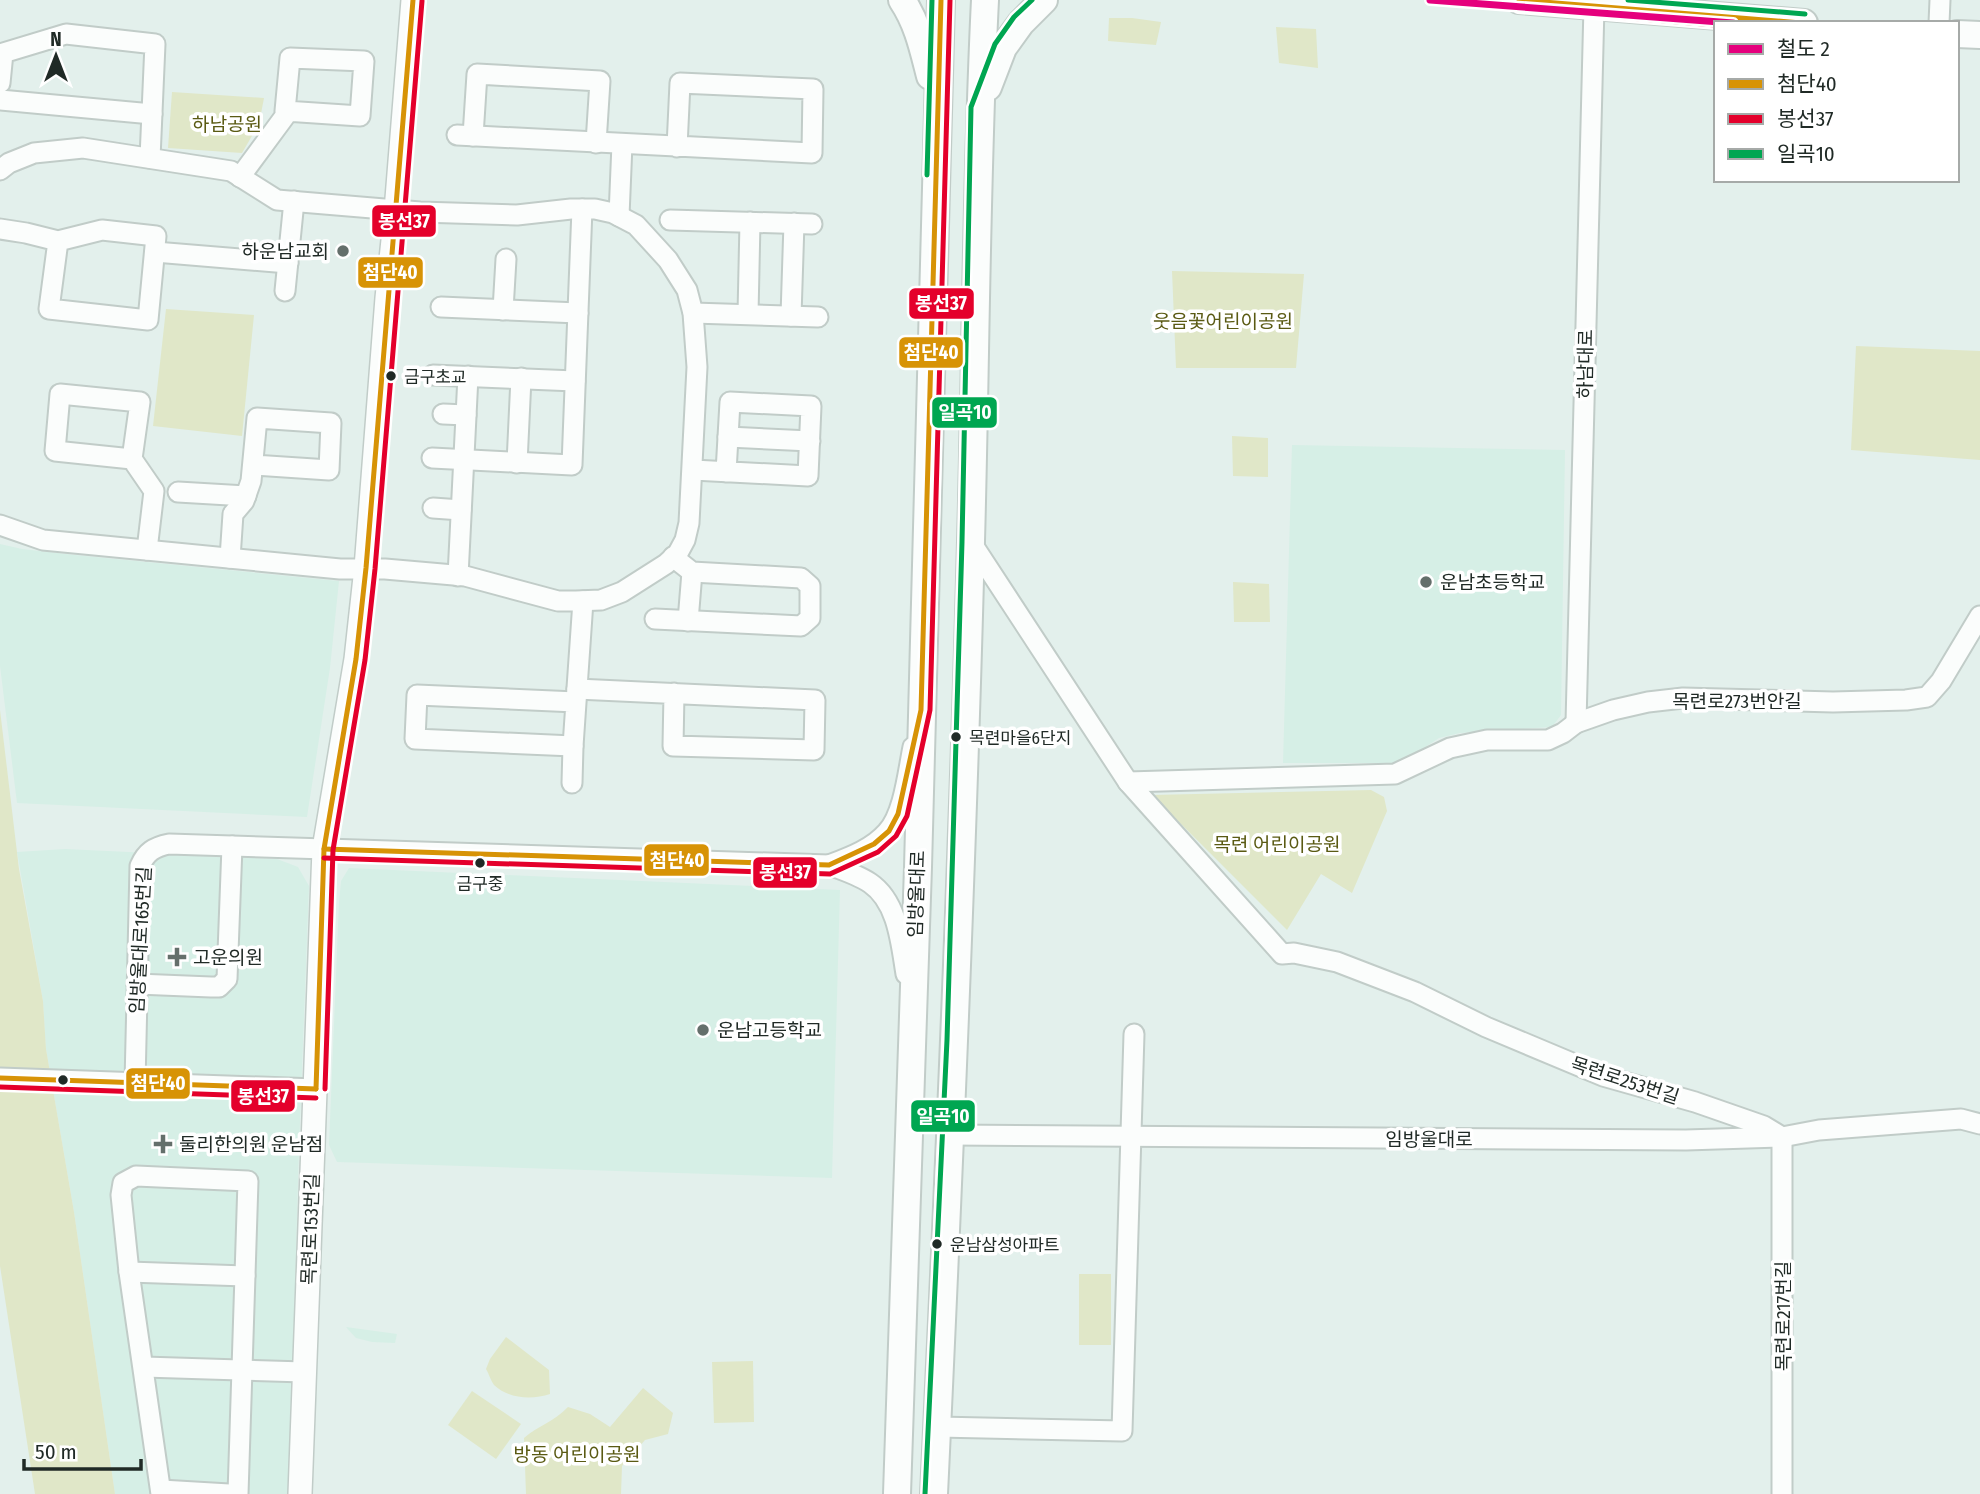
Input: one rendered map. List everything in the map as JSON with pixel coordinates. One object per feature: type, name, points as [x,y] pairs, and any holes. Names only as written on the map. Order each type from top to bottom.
[{"type":"main road","points":[[902,0],[920,34],[938,108]]},
{"type":"main road","name":"임방울대로","points":[[897,1494],[918,867],[941,0]]},
{"type":"main road","points":[[940,1489],[938,1427],[956,1040],[985,0]]},
{"type":"main road","points":[[980,108],[1003,48],[1021,23],[1044,0]]},
{"type":"main road","points":[[1519,0],[1779,21]]},
{"type":"main road","points":[[1959,34],[1980,36]]},
{"type":"street","name":"목련로153번길","points":[[300,1494],[324,849],[356,659],[366,568],[413,0]]},
{"type":"street","points":[[1939,21],[1940,0]]},
{"type":"street","name":"하남대로","points":[[1576,723],[1594,6]]},
{"type":"street","points":[[0,83],[3,53],[66,34],[155,44],[150,159]]},
{"type":"street","points":[[240,177],[285,116],[285,111],[290,58],[364,61],[360,116],[285,111]]},
{"type":"street","points":[[596,143],[600,81],[477,74],[465,136],[596,143],[812,152],[813,89],[680,83],[677,146]]},
{"type":"street","points":[[0,100],[152,114]]},
{"type":"street","points":[[618,216],[622,144]]},
{"type":"street","points":[[0,170],[9,163],[34,153],[83,148],[232,171],[277,200],[396,211],[517,215],[594,209],[636,225],[668,260],[687,290],[693,313],[697,368],[689,523],[685,540],[673,557],[643,580],[601,600],[558,601],[484,580],[458,576],[366,568],[340,569],[43,540],[0,525]]},
{"type":"street","points":[[285,291],[294,201]]},
{"type":"street","points":[[432,458],[572,465],[582,209]]},
{"type":"street","points":[[670,220],[803,224],[791,316]]},
{"type":"street","points":[[748,314],[750,222]]},
{"type":"street","points":[[0,229],[58,241],[102,230],[156,236],[148,320],[49,309],[58,241]]},
{"type":"street","points":[[155,251],[288,263]]},
{"type":"street","points":[[503,310],[506,259]]},
{"type":"street","points":[[441,307],[578,313]]},
{"type":"street","points":[[693,313],[818,317]]},
{"type":"street","points":[[433,374],[575,380]]},
{"type":"street","points":[[458,576],[468,376]]},
{"type":"street","points":[[517,463],[521,378]]},
{"type":"street","points":[[132,460],[55,451],[60,394],[140,402],[132,460],[154,491],[147,550]]},
{"type":"street","points":[[692,470],[726,472],[808,476],[811,405],[730,402],[726,472]]},
{"type":"street","points":[[443,414],[466,415]]},
{"type":"street","points":[[230,558],[233,514],[244,501],[251,481],[257,418],[331,423],[329,470],[253,465]]},
{"type":"street","points":[[728,437],[810,441]]},
{"type":"street","points":[[178,492],[246,496]]},
{"type":"street","points":[[433,508],[461,510]]},
{"type":"street","points":[[971,542],[1128,782]]},
{"type":"street","points":[[655,619],[801,626],[810,618],[810,586],[801,578],[692,572],[673,557]]},
{"type":"street","points":[[688,621],[692,572]]},
{"type":"street","points":[[572,783],[583,601]]},
{"type":"street","name":"목련로273번안길","points":[[1128,782],[1395,774],[1450,748],[1487,740],[1548,740],[1576,723],[1613,710],[1683,698],[1833,702],[1927,697],[1941,681],[1980,616]]},
{"type":"street","points":[[573,746],[415,739],[417,695],[577,696],[674,693],[815,700],[814,750],[673,746],[674,693]]},
{"type":"street","points":[[830,865],[874,844],[889,831],[898,814],[922,710]]},
{"type":"street","name":"목련로253번길","points":[[1128,782],[1282,954],[1294,953],[1337,962],[1415,992],[1486,1027],[1603,1076],[1695,1102],[1765,1126],[1782,1137]]},
{"type":"street","name":"임방울대로165번길","points":[[135,1083],[140,866],[149,850],[158,846],[169,844],[830,865]]},
{"type":"street","points":[[137,984],[219,987],[225,982],[232,846]]},
{"type":"street","points":[[830,865],[871,883],[884,895],[893,913],[912,1007]]},
{"type":"street","points":[[938,1427],[1122,1431],[1134,1034]]},
{"type":"street","points":[[0,1078],[316,1089]]},
{"type":"street","points":[[1782,1137],[1819,1130],[1961,1119],[1980,1124]]},
{"type":"street","name":"임방울대로","points":[[950,1135],[1686,1140],[1782,1137]]},
{"type":"street","name":"목련로217번길","points":[[1782,1137],[1782,1494]]},
{"type":"street","points":[[229,1494],[161,1492],[129,1272],[121,1195],[122,1183],[136,1176],[248,1181],[238,1494]]},
{"type":"street","points":[[129,1272],[245,1276]]},
{"type":"street","points":[[144,1367],[304,1372]]},
{"type":"shaded area","name":"운남초등학교","points":[[1292,445],[1565,450],[1561,715],[1552,727],[1460,733],[1439,738],[1401,763],[1283,763]]},
{"type":"shaded area","points":[[0,544],[75,555],[339,581],[330,668],[307,817],[17,803],[0,666]]},
{"type":"shaded area","points":[[65,849],[277,859],[298,867],[309,886],[289,1494],[115,1494],[74,1212],[46,1049],[43,1001],[17,852]]},
{"type":"shaded area","points":[[349,868],[840,890],[832,1178],[337,1162],[329,1145],[339,902],[341,881]]},
{"type":"shaded area","points":[[346,1327],[397,1334],[395,1343],[356,1338]]},
{"type":"green space","points":[[1109,18],[1161,22],[1156,45],[1108,41]]},
{"type":"green space","points":[[1276,27],[1316,29],[1318,68],[1279,63]]},
{"type":"green space","name":"하남공원","points":[[172,92],[264,98],[259,124],[242,153],[168,148]]},
{"type":"green space","name":"웃음꽃어린이공원","points":[[1172,271],[1304,274],[1296,368],[1176,368]]},
{"type":"green space","points":[[166,309],[254,315],[242,436],[153,426]]},
{"type":"green space","points":[[1856,346],[1980,351],[1980,460],[1851,450]]},
{"type":"green space","points":[[1232,436],[1268,438],[1268,477],[1233,476]]},
{"type":"green space","points":[[1233,582],[1269,584],[1270,622],[1234,622]]},
{"type":"green space","points":[[0,710],[19,869],[43,1001],[46,1049],[74,1212],[115,1494],[35,1494],[0,1266]]},
{"type":"green space","name":"목련 어린이공원","points":[[1371,790],[1384,797],[1387,811],[1352,893],[1321,874],[1287,930],[1152,795]]},
{"type":"green space","points":[[1079,1274],[1111,1274],[1111,1345],[1079,1345]]},
{"type":"green space","points":[[506,1337],[549,1370],[550,1394],[521,1397],[500,1390],[494,1385],[486,1369]]},
{"type":"green space","points":[[753,1361],[754,1422],[714,1423],[712,1362]]},
{"type":"green space","name":"방동 어린이공원","points":[[643,1388],[673,1413],[668,1434],[645,1440],[622,1466],[621,1494],[526,1494],[524,1438],[568,1407],[590,1414],[610,1427]]},
{"type":"green space","points":[[472,1391],[521,1424],[496,1459],[448,1425]]},
{"type":"rail line","name":"2","points":[[1430,0],[1714,22]]},
{"type":"transit line","name":"첨단40","points":[[316,1089],[324,849],[356,659],[366,568],[413,0]]},
{"type":"transit line","name":"일곡10","points":[[927,175],[932,0]]},
{"type":"transit line","name":"첨단40","points":[[324,849],[829,865],[874,844],[889,831],[898,814],[921,710],[941,0]]},
{"type":"transit line","name":"봉선37","points":[[324,858],[830,874],[878,852],[896,836],[907,816],[930,710],[950,0]]},
{"type":"transit line","name":"일곡10","points":[[925,1494],[947,1040],[962,542],[971,107],[995,44],[1014,17],[1032,0]]},
{"type":"transit line","name":"첨단40","points":[[1519,0],[1776,21]]},
{"type":"transit line","name":"일곡10","points":[[1628,0],[1805,14]]},
{"type":"transit line","name":"봉선37","points":[[325,1089],[333,850],[365,660],[375,569],[422,1]]},
{"type":"transit line","name":"봉선37","points":[[1518,9],[1714,25]]},
{"type":"transit line","name":"첨단40","points":[[0,1078],[316,1089]]},
{"type":"transit line","name":"봉선37","points":[[0,1087],[316,1098]]},
{"type":"place","name":"하운남교회","points":[[343,251]]},
{"type":"place","name":"금구초교","points":[[391,376]]},
{"type":"place","name":"운남초등학교","points":[[1426,582]]},
{"type":"place","name":"목련마을6단지","points":[[956,737]]},
{"type":"place","name":"금구중","points":[[480,863]]},
{"type":"place","name":"고운의원","points":[[177,957]]},
{"type":"place","name":"운남고등학교","points":[[703,1030]]},
{"type":"place","name":"둘리한의원 운남점","points":[[163,1144]]},
{"type":"place","name":"운남삼성아파트","points":[[937,1244]]}]
